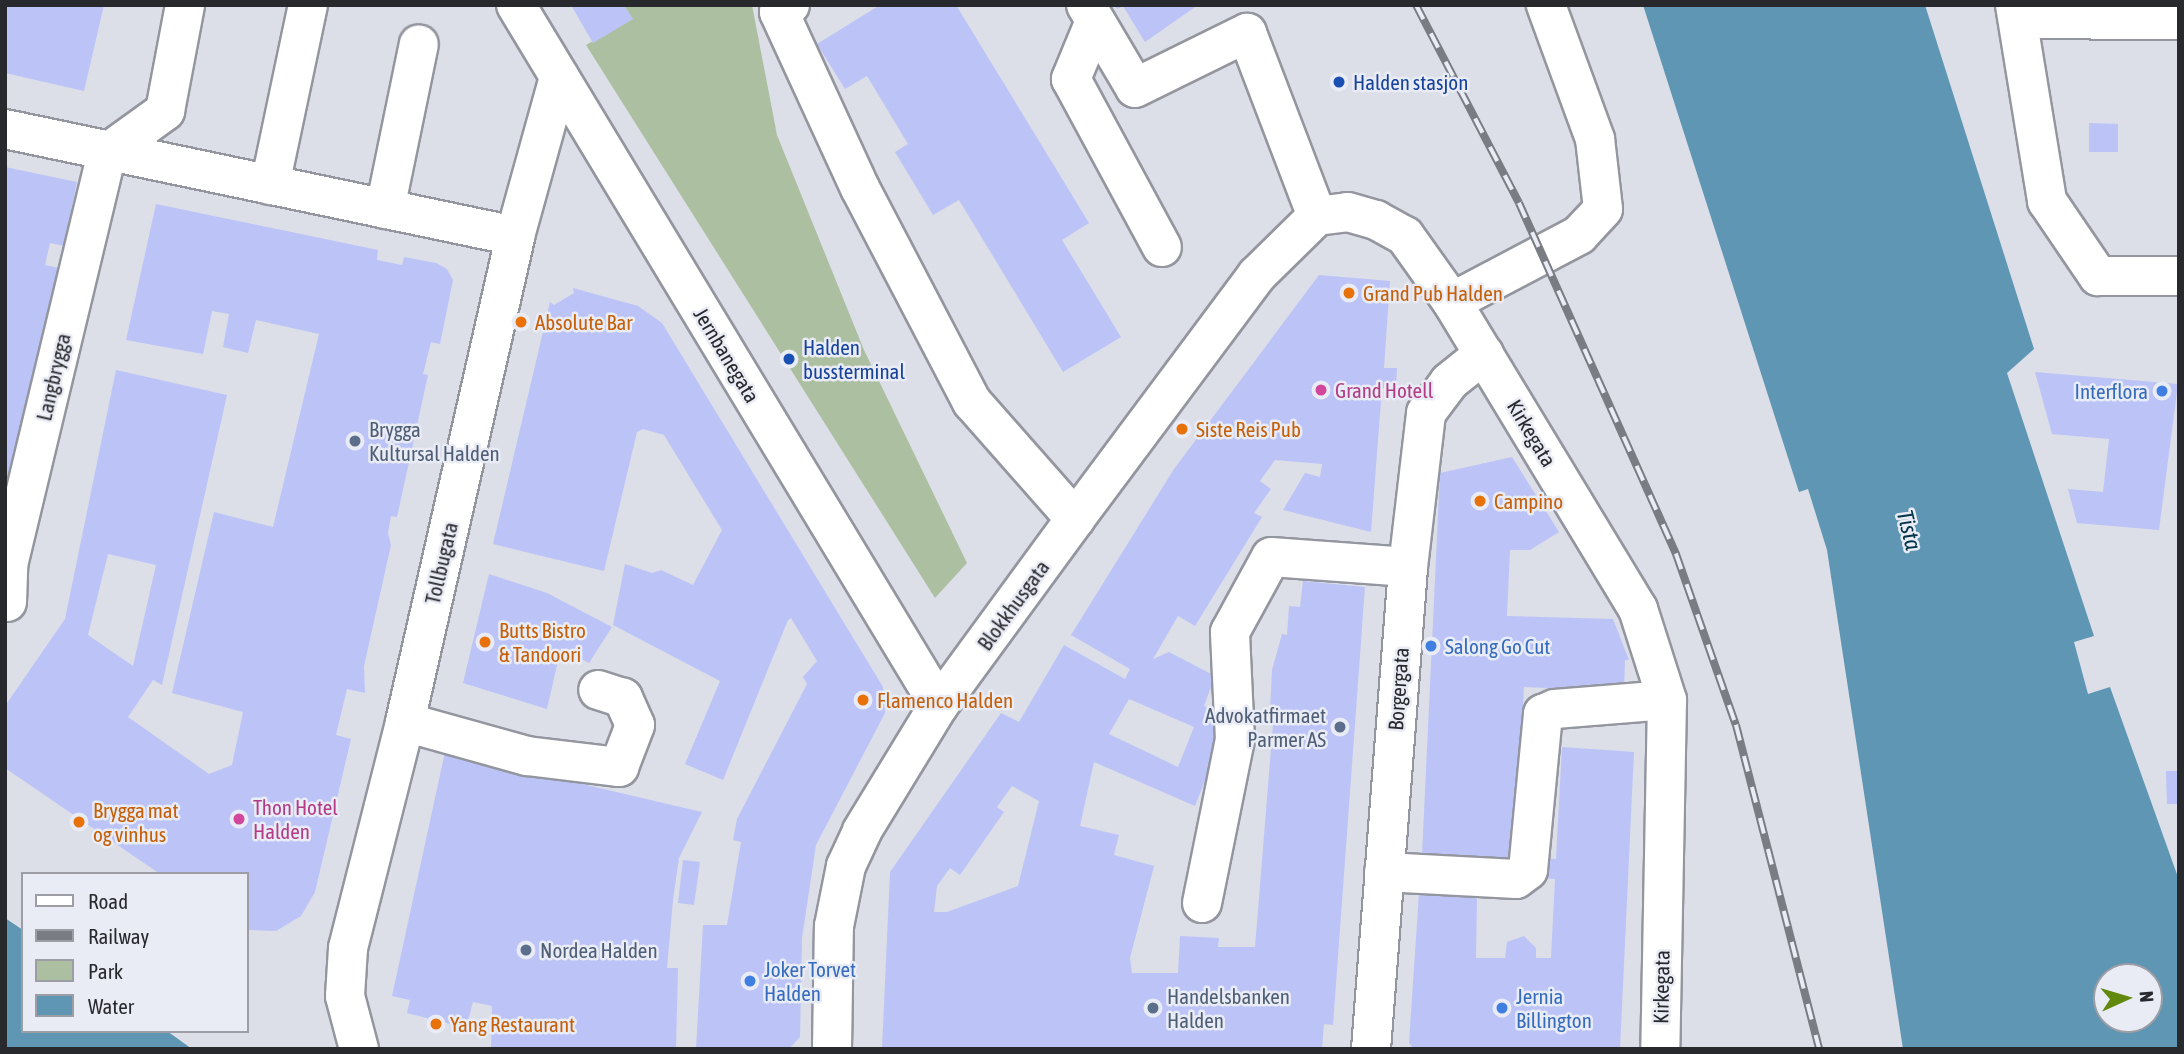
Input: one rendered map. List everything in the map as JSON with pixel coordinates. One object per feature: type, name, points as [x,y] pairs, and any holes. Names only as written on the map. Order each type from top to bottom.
[{"type":"street","points":[[107,153],[164,111],[185,5]]},
{"type":"street","points":[[270,185],[309,5]]},
{"type":"street","name":"Jernbanegata","points":[[516,5],[939,705]]},
{"type":"street","points":[[790,5],[779,12],[860,188],[972,402],[1075,519]]},
{"type":"street","points":[[1452,302],[1579,235],[1603,209],[1595,139],[1546,5]]},
{"type":"street","points":[[2179,20],[2095,11],[2017,12],[2047,201],[2098,276],[2179,276]]},
{"type":"street","points":[[1091,13],[1135,88],[1247,33],[1317,216]]},
{"type":"street","points":[[1091,13],[1071,79],[1162,247]]},
{"type":"street","points":[[385,209],[419,44]]},
{"type":"street","name":"Tollbugata","points":[[359,1049],[345,996],[348,947],[405,722],[515,236],[559,77]]},
{"type":"street","points":[[5,130],[515,236]]},
{"type":"street","name":"Langbrygga","points":[[7,577],[107,153]]},
{"type":"street","name":"Kirkegata","points":[[1317,216],[1348,212],[1376,220],[1405,236],[1452,302],[1639,609],[1667,700],[1660,1049]]},
{"type":"street","name":"Blokkhusgata","points":[[832,1049],[834,926],[846,866],[862,831],[939,705],[1075,519],[1256,275],[1317,216]]},
{"type":"street","name":"Borgergata","points":[[1371,1049],[1408,567],[1426,413],[1449,382],[1483,354]]},
{"type":"street","points":[[1202,903],[1235,740],[1230,632],[1271,557],[1408,567]]},
{"type":"street","points":[[405,722],[527,756],[620,767],[635,725],[623,698],[598,690]]},
{"type":"street","points":[[1384,872],[1516,879],[1528,870],[1543,714],[1555,709],[1667,700]]},
{"type":"green space","points":[[624,5],[752,5],[777,135],[864,350],[967,563],[935,598],[586,45],[631,19]]},
{"type":"water","name":"Tista","points":[[1643,5],[1925,5],[2034,349],[2007,373],[2094,636],[2074,642],[2088,694],[2110,687],[2179,880],[2179,1049],[1903,1049],[1827,550],[1808,489],[1799,492]]},
{"type":"water","points":[[5,918],[21,929],[21,1033],[170,1033],[192,1049],[5,1049]]},
{"type":"building","points":[[5,5],[104,5],[84,91],[5,73]]},
{"type":"building","points":[[571,5],[624,5],[633,19],[593,43]]},
{"type":"building","points":[[880,5],[956,5],[1089,223],[1062,240],[1121,337],[1063,372],[959,200],[933,215],[895,152],[908,144],[867,76],[845,89],[817,44]]},
{"type":"building","points":[[1115,5],[1198,5],[1145,42],[1123,6],[1117,9]]},
{"type":"building","points":[[2089,123],[2118,124],[2118,152],[2089,152]]},
{"type":"building","points":[[5,167],[77,182],[64,246],[50,243],[45,265],[59,268],[10,501],[5,501]]},
{"type":"building","points":[[156,204],[378,250],[377,260],[402,265],[404,257],[436,263],[447,269],[453,280],[440,344],[431,342],[423,374],[428,375],[397,517],[391,516],[388,533],[391,545],[364,666],[365,693],[347,689],[336,735],[351,739],[315,892],[301,916],[276,931],[248,930],[248,872],[157,872],[5,768],[5,706],[65,619],[116,370],[227,395],[162,685],[153,680],[128,717],[209,774],[232,765],[243,712],[172,693],[214,512],[273,527],[319,334],[256,320],[248,353],[223,347],[229,314],[212,311],[203,354],[126,340]],"holes":[[[108,554],[156,565],[133,666],[88,635]]]},
{"type":"building","points":[[1319,275],[1390,281],[1384,368],[1397,368],[1396,388],[1382,388],[1371,532],[1283,510],[1305,473],[1320,477],[1322,464],[1275,460],[1260,481],[1271,489],[1254,513],[1262,517],[1195,626],[1178,616],[1153,659],[1169,652],[1215,676],[1204,706],[1229,719],[1195,806],[1094,762],[1080,826],[1119,835],[1114,855],[1154,866],[1130,958],[1132,973],[1178,973],[1180,936],[1219,938],[1218,947],[1255,947],[1274,712],[1270,712],[1272,670],[1282,634],[1287,635],[1289,606],[1300,607],[1303,581],[1365,587],[1333,1025],[1324,1024],[1322,1049],[882,1049],[890,872],[1001,713],[1019,722],[1064,645],[1125,679],[1130,669],[1071,635],[1174,469]],"holes":[[[1129,699],[1194,727],[1178,767],[1109,734]],[[1012,786],[1039,801],[1018,886],[947,912],[934,912],[937,886],[950,868],[960,875],[1004,812],[997,807]]]},
{"type":"building","points":[[573,288],[638,306],[662,323],[883,687],[885,713],[816,845],[802,938],[800,1037],[789,1049],[696,1049],[703,925],[727,925],[741,842],[733,840],[737,819],[807,684],[803,677],[817,661],[791,618],[723,780],[685,764],[720,681],[613,625],[625,564],[652,573],[661,570],[693,585],[722,530],[664,435],[643,429],[637,432],[604,571],[493,544],[550,302],[554,305],[574,293]]},
{"type":"building","points":[[2035,372],[2178,384],[2159,530],[2077,523],[2068,489],[2103,492],[2109,439],[2052,434]]},
{"type":"building","points":[[1512,457],[1559,532],[1530,550],[1510,550],[1507,616],[1613,619],[1629,660],[1625,660],[1624,691],[1524,687],[1515,853],[1508,860],[1422,855],[1440,473]]},
{"type":"building","points":[[489,574],[547,593],[612,627],[589,663],[561,648],[547,709],[463,683]]},
{"type":"building","points":[[1562,747],[1634,752],[1620,1049],[1414,1049],[1409,1043],[1419,893],[1470,893],[1477,899],[1476,958],[1505,958],[1507,942],[1524,936],[1536,948],[1536,958],[1551,958],[1555,879],[1538,878],[1540,858],[1556,859]]},
{"type":"building","points":[[445,752],[702,812],[679,858],[673,900],[667,968],[678,968],[676,1049],[491,1049],[492,1006],[473,1002],[466,1028],[407,1013],[410,1000],[392,996]]},
{"type":"building","points":[[2166,771],[2179,771],[2179,804],[2167,804]]},
{"type":"building","points":[[683,860],[700,862],[694,905],[678,903]]},
{"type":"railway","points":[[1416,5],[1519,203],[1676,554],[1736,725],[1819,1049]]},
{"type":"place","name":"Halden stasjon","points":[[1339,82]]},
{"type":"place","name":"Grand Pub Halden","points":[[1349,293]]},
{"type":"place","name":"Absolute Bar","points":[[521,322]]},
{"type":"place","name":"Halden bussterminal","points":[[789,359]]},
{"type":"place","name":"Grand Hotell","points":[[1321,390]]},
{"type":"place","name":"Interflora","points":[[2162,391]]},
{"type":"place","name":"Siste Reis Pub","points":[[1182,429]]},
{"type":"place","name":"Brygga Kultursal Halden","points":[[355,441]]},
{"type":"place","name":"Campino","points":[[1480,501]]},
{"type":"place","name":"Butts Bistro & Tandoori","points":[[485,642]]},
{"type":"place","name":"Salong Go Cut","points":[[1431,646]]},
{"type":"place","name":"Flamenco Halden","points":[[863,700]]},
{"type":"place","name":"Advokatfirmaet Parmer AS","points":[[1340,727]]},
{"type":"place","name":"Thon Hotel Halden","points":[[239,819]]},
{"type":"place","name":"Brygga mat og vinhus","points":[[79,822]]},
{"type":"place","name":"Nordea Halden","points":[[526,950]]},
{"type":"place","name":"Joker Torvet Halden","points":[[750,981]]},
{"type":"place","name":"Handelsbanken Halden","points":[[1153,1008]]},
{"type":"place","name":"Jernia Billington","points":[[1502,1008]]},
{"type":"place","name":"Yang Restaurant","points":[[436,1024]]}]
